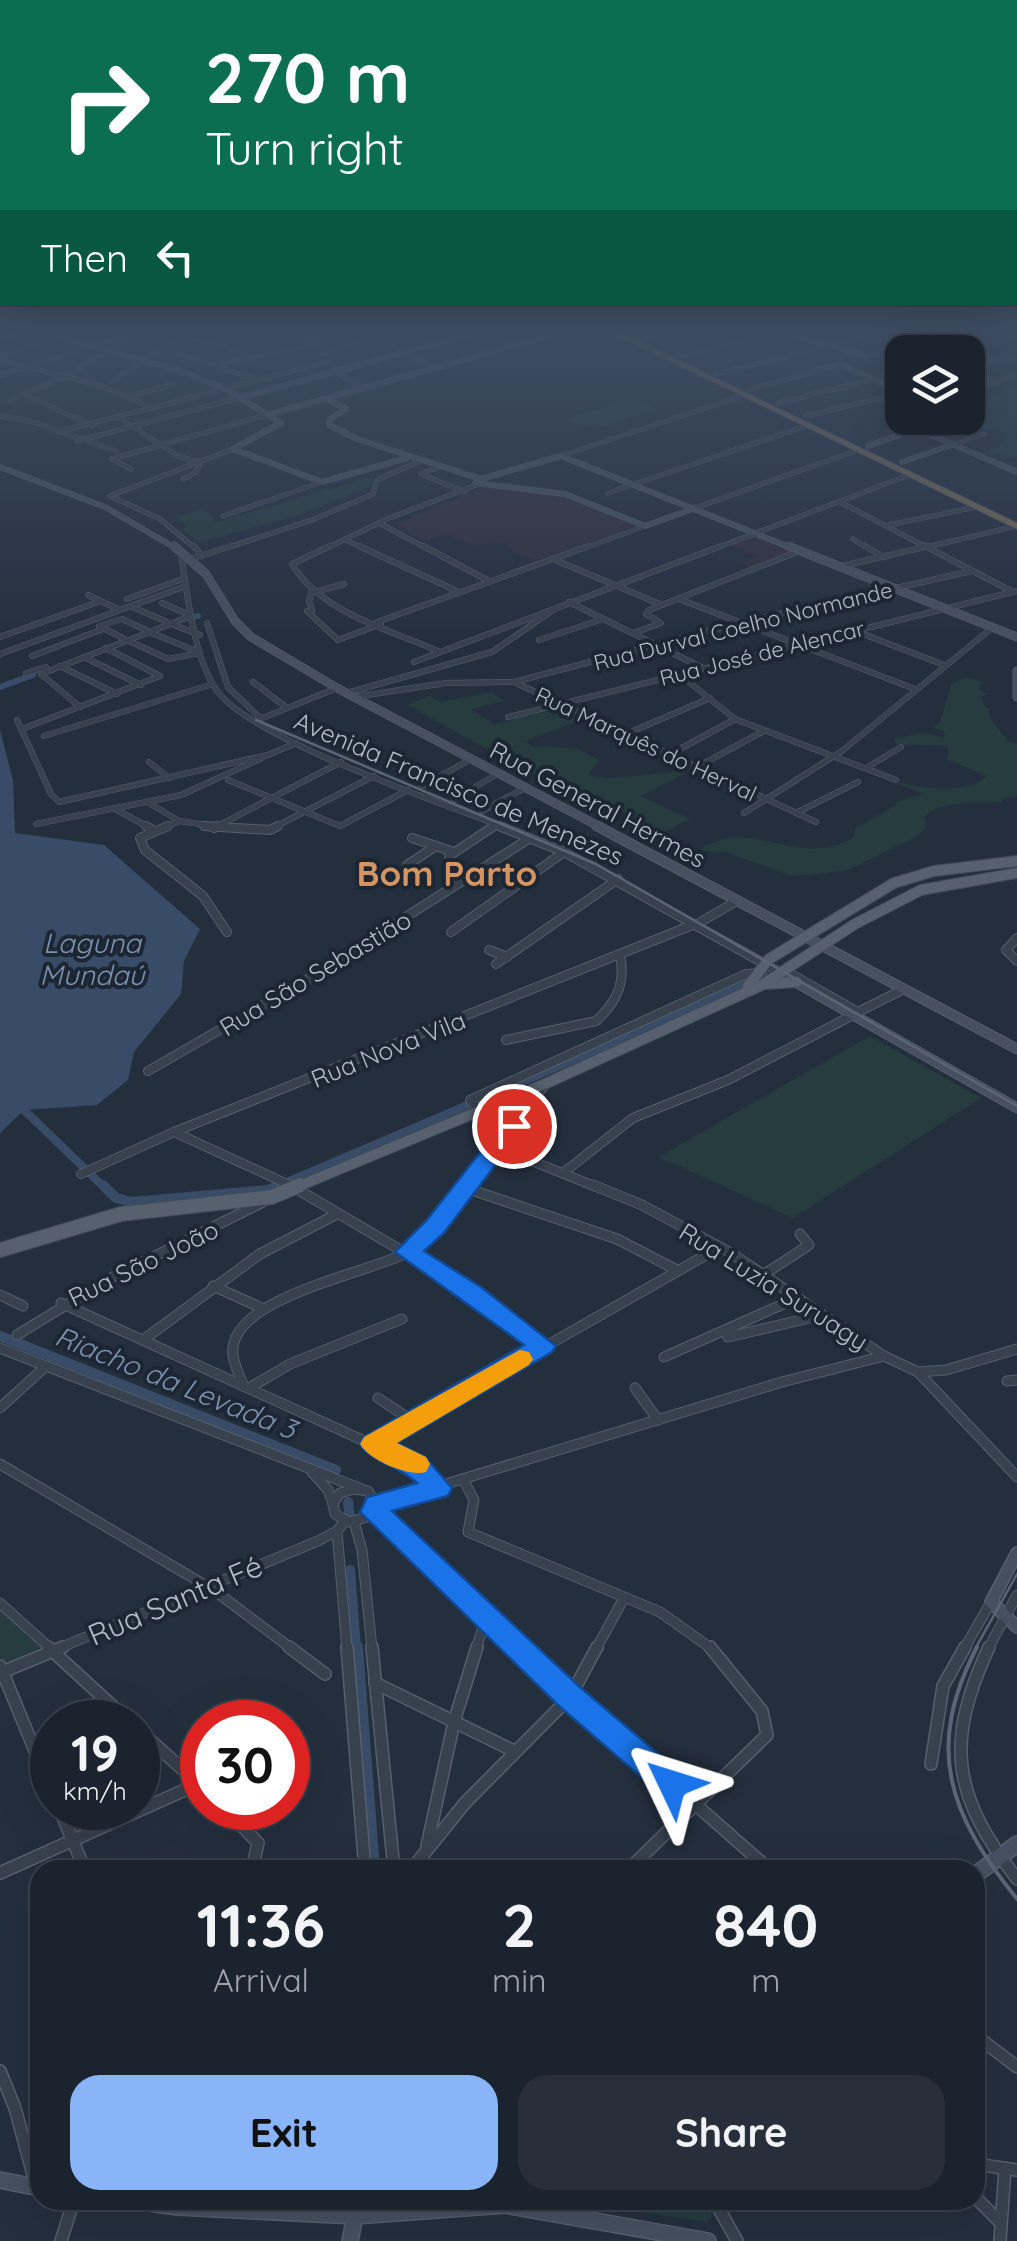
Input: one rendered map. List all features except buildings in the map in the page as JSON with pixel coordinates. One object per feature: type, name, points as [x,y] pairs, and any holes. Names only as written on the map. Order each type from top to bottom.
[{"type":"highway","points":[[830,434],[1017,526]]},
{"type":"highway","points":[[839,434],[1017,516]]},
{"type":"main road","points":[[0,1250],[121,1214],[272,1198],[291,1185],[424,1134],[473,1105],[546,1083],[674,1016],[733,998],[763,974],[783,950],[904,878],[1017,861]]},
{"type":"main road","points":[[763,974],[782,972],[877,911],[929,888],[1017,873]]},
{"type":"main road","points":[[860,902],[877,911]]},
{"type":"main road","points":[[839,916],[855,924]]},
{"type":"main road","points":[[783,950],[801,958]]},
{"type":"main road","points":[[763,974],[797,982]]},
{"type":"street","points":[[61,434],[116,451]]},
{"type":"street","points":[[77,441],[108,434]]},
{"type":"street","points":[[141,434],[200,464]]},
{"type":"street","points":[[131,468],[112,459],[201,434]]},
{"type":"street","points":[[202,556],[184,533],[171,524],[110,496],[200,464],[265,434]]},
{"type":"street","points":[[347,434],[479,482]]},
{"type":"street","points":[[458,488],[627,434]]},
{"type":"street","points":[[608,493],[770,434]]},
{"type":"street","points":[[868,446],[900,435]]},
{"type":"street","points":[[932,435],[1017,472]]},
{"type":"street","points":[[902,462],[980,435]]},
{"type":"street","points":[[233,449],[322,482]]},
{"type":"street","points":[[314,591],[309,601],[312,610],[308,611],[338,640],[490,581],[858,450]]},
{"type":"street","points":[[561,456],[1017,637]]},
{"type":"street","points":[[222,516],[396,458],[408,458],[479,482],[565,494],[645,526]]},
{"type":"street","points":[[186,557],[202,556],[312,520],[375,493],[378,480],[418,462]]},
{"type":"street","points":[[184,480],[200,464]]},
{"type":"street","name":"Rua General Hermes","points":[[0,467],[125,516],[206,574],[244,631],[337,688],[1017,1049]]},
{"type":"street","points":[[436,468],[421,474],[465,492]]},
{"type":"street","points":[[414,662],[909,475]]},
{"type":"street","points":[[438,651],[314,591],[292,568],[294,562],[379,523],[465,492],[479,482]]},
{"type":"street","points":[[845,500],[1015,591]]},
{"type":"street","points":[[889,526],[976,506]]},
{"type":"street","points":[[379,523],[490,581]]},
{"type":"street","points":[[842,566],[1017,526]]},
{"type":"street","points":[[344,540],[460,592]]},
{"type":"street","points":[[854,540],[884,557]]},
{"type":"street","points":[[634,634],[661,623],[646,612],[802,550]]},
{"type":"street","name":"Avenida Francisco de Menezes","points":[[186,557],[189,614],[200,638],[201,654],[213,684],[234,710],[251,723],[618,878],[698,923],[763,974],[782,972],[1017,1108]]},
{"type":"street","points":[[553,559],[662,605]]},
{"type":"street","name":"Rua Durval Coelho Normande","points":[[514,682],[739,623],[972,571]]},
{"type":"street","points":[[0,654],[120,610],[128,602],[185,578]]},
{"type":"street","points":[[314,591],[344,584]]},
{"type":"street","points":[[128,602],[186,586]]},
{"type":"street","name":"Rua José de Alencar","points":[[508,716],[1015,591]]},
{"type":"street","points":[[88,595],[120,610]]},
{"type":"street","points":[[679,598],[915,689]]},
{"type":"street","points":[[0,637],[101,601]]},
{"type":"street","points":[[128,602],[200,638],[213,640]]},
{"type":"street","points":[[569,602],[703,668]]},
{"type":"street","points":[[162,603],[189,614]]},
{"type":"street","points":[[351,695],[492,652],[560,604]]},
{"type":"street","points":[[26,673],[37,674],[189,614]]},
{"type":"street","points":[[117,694],[34,655],[119,619],[201,654]]},
{"type":"street","points":[[539,640],[602,619]]},
{"type":"street","points":[[207,623],[228,687],[260,718]]},
{"type":"street","points":[[103,627],[168,659],[201,654]]},
{"type":"street","points":[[744,813],[832,756],[992,627]]},
{"type":"street","points":[[855,631],[944,666]]},
{"type":"street","points":[[22,729],[160,676],[82,637]]},
{"type":"street","points":[[59,646],[142,686]]},
{"type":"street","points":[[1017,672],[1017,695]]},
{"type":"street","points":[[37,674],[80,707]]},
{"type":"street","points":[[679,674],[736,719],[762,732],[896,780]]},
{"type":"street","points":[[253,682],[287,708]]},
{"type":"street","name":"Rua Marquês do Herval","points":[[351,695],[458,682],[514,682],[816,822]]},
{"type":"street","points":[[44,736],[213,684]]},
{"type":"street","points":[[378,685],[386,690]]},
{"type":"street","points":[[251,723],[337,688]]},
{"type":"street","points":[[624,735],[710,698]]},
{"type":"street","points":[[669,756],[736,719]]},
{"type":"street","points":[[17,720],[54,800],[66,801],[169,778],[268,755],[296,744]]},
{"type":"street","points":[[697,768],[762,732]]},
{"type":"street","points":[[866,768],[901,746]]},
{"type":"street","points":[[36,824],[117,810],[228,780],[268,755]]},
{"type":"street","points":[[421,787],[471,759]]},
{"type":"street","points":[[149,762],[169,778]]},
{"type":"street","points":[[214,828],[341,762]]},
{"type":"street","points":[[454,800],[497,774]]},
{"type":"street","points":[[148,802],[180,821],[264,832],[374,776]]},
{"type":"street","points":[[228,780],[340,826],[408,790]]},
{"type":"street","points":[[796,813],[858,782]]},
{"type":"street","points":[[482,812],[525,788]]},
{"type":"street","points":[[117,810],[155,831]]},
{"type":"street","points":[[180,821],[139,840],[203,896],[227,932]]},
{"type":"street","points":[[412,838],[452,854],[495,825]]},
{"type":"street","name":"Rua São Sebastião","points":[[148,1071],[308,980],[530,838]]},
{"type":"street","points":[[407,865],[436,846]]},
{"type":"street","points":[[451,932],[564,852]]},
{"type":"street","points":[[496,964],[618,878]]},
{"type":"street","name":"Rua Nova Vila","points":[[85,1172],[174,1132],[620,956],[698,923],[737,901]]},
{"type":"street","points":[[1017,938],[1007,947],[1007,953],[1017,961]]},
{"type":"street","points":[[489,950],[507,957]]},
{"type":"street","points":[[506,1040],[587,1024],[604,1015],[626,975],[620,956]]},
{"type":"street","points":[[473,1105],[605,1040],[674,1016],[752,971],[763,974]]},
{"type":"street","points":[[782,972],[855,1014]]},
{"type":"street","points":[[563,1173],[633,1118],[728,1080],[904,990]]},
{"type":"street","points":[[587,1024],[605,1040]]},
{"type":"street","points":[[246,1386],[232,1346],[242,1330],[264,1309],[408,1252],[435,1227],[546,1083]]},
{"type":"street","points":[[174,1132],[291,1185],[408,1252],[543,1346]]},
{"type":"street","name":"Rua Luzia Suruagy","points":[[497,1147],[642,1205],[720,1247],[884,1356],[918,1372],[1017,1477]]},
{"type":"street","points":[[466,1188],[617,1238],[677,1270]]},
{"type":"street","name":"Rua São João","points":[[17,1335],[61,1303],[118,1271],[272,1198]]},
{"type":"street","points":[[143,1340],[280,1238],[337,1214]]},
{"type":"street","points":[[763,1275],[809,1245],[800,1234]]},
{"type":"street","points":[[374,1444],[720,1247]]},
{"type":"street","points":[[213,1286],[264,1309]]},
{"type":"street","points":[[0,1295],[22,1306]]},
{"type":"street","points":[[664,1357],[797,1298]]},
{"type":"street","points":[[61,1303],[415,1464],[438,1488]]},
{"type":"street","points":[[728,1337],[822,1314]]},
{"type":"street","points":[[246,1386],[402,1319]]},
{"type":"street","points":[[0,1348],[373,1495],[376,1509],[486,1618],[570,1697],[759,1860]]},
{"type":"street","points":[[918,1372],[946,1370],[1017,1349]]},
{"type":"street","points":[[345,1525],[376,1509],[438,1488],[884,1356]]},
{"type":"street","points":[[0,1408],[46,1366]]},
{"type":"street","points":[[636,1388],[658,1420]]},
{"type":"street","points":[[378,1398],[413,1421]]},
{"type":"street","points":[[0,1464],[206,1586],[325,1674]]},
{"type":"street","points":[[308,1469],[328,1490],[335,1514],[362,1550],[393,1860]]},
{"type":"street","points":[[464,1480],[474,1496],[466,1528],[473,1536],[660,1612],[712,1649],[762,1711],[767,1736],[641,1860]]},
{"type":"street","points":[[332,1504],[346,1490],[362,1489]]},
{"type":"street","points":[[345,1525],[364,1860]]},
{"type":"street","name":"Rua Santa Fé","points":[[1,1670],[52,1652],[345,1525]]},
{"type":"street","points":[[931,1764],[943,1686],[1017,1553]]},
{"type":"street","points":[[1017,1595],[972,1680],[961,1715],[959,1752],[967,1798],[998,1858],[1017,1880]]},
{"type":"street","points":[[417,1860],[514,1751],[570,1697],[624,1598]]},
{"type":"street","points":[[990,1602],[1017,1627]]},
{"type":"street","points":[[0,1603],[105,1700]]},
{"type":"street","points":[[426,1848],[454,1722],[486,1618]]},
{"type":"street","points":[[1,1670],[30,1739]]},
{"type":"street","points":[[375,1682],[514,1751]]},
{"type":"street","points":[[160,1750],[180,1768]]},
{"type":"street","points":[[31,1860],[180,1795]]},
{"type":"street","points":[[68,1830],[81,1860]]},
{"type":"street","points":[[246,1830],[258,1843],[254,1860]]},
{"type":"street","points":[[985,1868],[1017,1844]]},
{"type":"street","points":[[0,1873],[30,1860]]},
{"type":"street","points":[[985,2042],[1017,2066]]},
{"type":"street","points":[[0,2071],[30,2160]]},
{"type":"street","points":[[985,2165],[1011,2169],[1000,2241]]},
{"type":"street","points":[[0,2180],[30,2186]]},
{"type":"street","points":[[985,2207],[1001,2223]]},
{"type":"street","points":[[61,2241],[71,2210]]},
{"type":"street","points":[[350,2241],[352,2210]]},
{"type":"street","points":[[549,2210],[708,2241]]},
{"type":"street","points":[[720,2210],[737,2241]]},
{"type":"shaded area","points":[[484,487],[561,496],[635,526],[537,561],[511,551],[506,543],[473,545],[446,534],[423,541],[396,524]]},
{"type":"shaded area","points":[[751,537],[791,552],[751,568],[739,563],[757,556],[730,545]]},
{"type":"green space","points":[[1007,434],[1017,434],[1017,458],[982,452],[996,450]]},
{"type":"green space","points":[[374,479],[372,486],[299,515],[200,542],[184,531],[186,525],[175,517],[205,509],[216,522]]},
{"type":"green space","points":[[964,678],[983,682],[978,688],[987,694],[982,697],[984,706],[990,709],[989,717],[1010,743],[1017,743],[1017,796],[1002,802],[941,807],[924,817],[926,828],[912,839],[848,870],[792,876],[725,852],[701,851],[704,846],[735,837],[807,848],[836,845],[853,838],[856,827],[897,805],[895,802],[923,794],[893,781],[943,789],[978,782],[987,776],[946,759],[948,746],[897,744],[893,739],[923,733],[944,737],[945,732],[932,727],[940,723],[951,684]]},
{"type":"green space","points":[[490,692],[505,701],[471,709],[494,724],[552,710],[579,721],[526,741],[532,746],[577,749],[599,760],[588,774],[610,778],[688,772],[641,796],[690,819],[656,836],[624,818],[627,815],[620,811],[548,781],[408,705],[429,696],[441,702]]},
{"type":"green space","points":[[870,1036],[981,1098],[793,1218],[659,1157]]},
{"type":"green space","points":[[0,1609],[44,1650],[4,1668],[0,1656]]},
{"type":"green space","points":[[629,2210],[711,2210],[711,2219],[706,2222]]},
{"type":"water","name":"Laguna Mundaú","points":[[0,730],[13,780],[15,833],[104,845],[200,929],[184,961],[181,994],[134,1052],[128,1080],[97,1105],[24,1110],[0,1133]]},
{"type":"waterway","points":[[193,617],[198,616]]},
{"type":"waterway","points":[[0,687],[33,675]]},
{"type":"waterway","points":[[273,1188],[660,1023],[744,983]]},
{"type":"waterway","points":[[24,1110],[105,1188]]},
{"type":"waterway","points":[[103,1185],[116,1198],[132,1202],[268,1190],[279,1185]]},
{"type":"waterway","name":"Riacho da Levada 3","points":[[0,1336],[336,1470]]},
{"type":"waterway","name":"Riacho da Levada 3","points":[[348,1502],[350,1519]]},
{"type":"waterway","name":"Riacho da Levada 3","points":[[350,1570],[356,1649]]},
{"type":"waterway","name":"Riacho da Levada 3","points":[[356,1647],[372,1860]]},
{"type":"tram line","points":[[256,720],[596,864],[1017,1106]]},
{"type":"tram line","points":[[975,1649],[1017,1574]]},
{"type":"tram line","points":[[977,1647],[951,1717],[948,1749],[952,1779],[960,1809],[975,1838],[1017,1899]]},
{"type":"slow traffic","points":[[416,1464],[374,1444],[520,1359]]},
{"type":"district","name":"Bom Parto","points":[[447,873]]},
{"type":"route","points":[[514,1126],[435,1227],[408,1252],[543,1346],[374,1444],[415,1464],[438,1488],[377,1505],[374,1512],[570,1697],[672,1784]]}]
